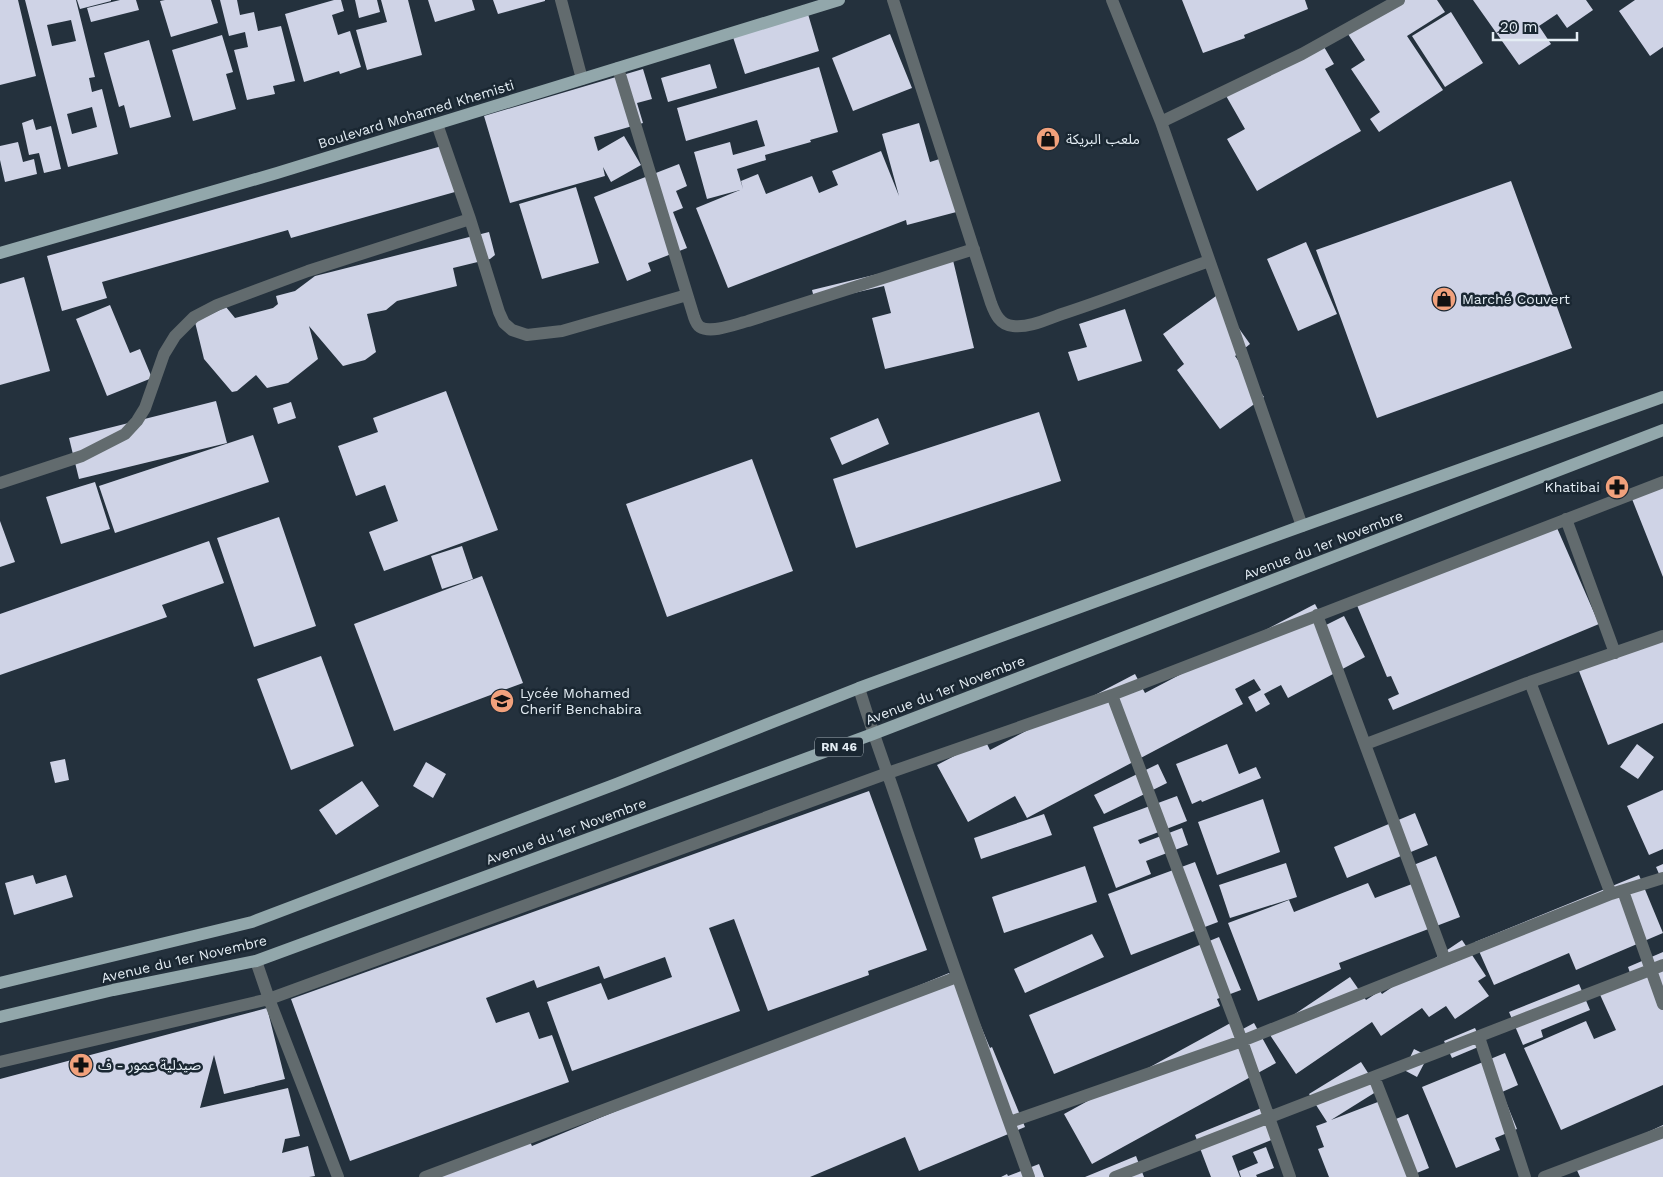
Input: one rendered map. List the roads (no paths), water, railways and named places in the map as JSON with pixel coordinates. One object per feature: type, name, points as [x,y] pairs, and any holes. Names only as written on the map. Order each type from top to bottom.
[{"type":"main road","name":"Boulevard Mohamed Khemisti","points":[[0,253],[277,173],[839,0]]},
{"type":"main road","name":"Avenue du 1er Novembre","points":[[0,983],[252,922],[616,784],[859,688],[1302,526],[1663,397]]},
{"type":"main road","name":"Avenue du 1er Novembre","points":[[0,1017],[113,990],[256,960],[873,734],[1663,430]]},
{"type":"street","points":[[561,0],[582,79]]},
{"type":"street","points":[[893,0],[995,315],[1002,322],[1012,326],[1029,325],[1209,261]]},
{"type":"street","points":[[1112,0],[1160,122],[1302,526]]},
{"type":"street","points":[[1160,122],[1302,54],[1399,0]]},
{"type":"street","points":[[618,68],[686,294],[699,326],[718,329],[817,300],[974,249]]},
{"type":"street","points":[[437,124],[470,219],[499,312],[504,322],[512,330],[527,335],[562,331],[686,294]]},
{"type":"street","points":[[0,483],[82,456],[125,434],[137,421],[145,408],[164,354],[174,336],[194,317],[217,305],[308,271],[470,219]]},
{"type":"street","points":[[0,1062],[269,999],[888,773],[1112,695],[1663,482]]},
{"type":"street","points":[[1566,519],[1615,653]]},
{"type":"street","points":[[1317,615],[1445,960]]},
{"type":"street","points":[[1366,744],[1530,682],[1663,636]]},
{"type":"street","points":[[1530,682],[1663,1004]]},
{"type":"street","points":[[859,688],[873,734],[1028,1177]]},
{"type":"street","points":[[1112,695],[1242,1041],[1290,1177]]},
{"type":"street","points":[[1010,1122],[1242,1041],[1617,892],[1663,878]]},
{"type":"street","points":[[256,960],[269,999],[338,1177]]},
{"type":"street","points":[[1115,1177],[1663,965]]},
{"type":"street","points":[[425,1177],[957,976]]},
{"type":"street","points":[[1479,1037],[1525,1177]]},
{"type":"street","points":[[1374,1077],[1413,1177]]},
{"type":"street","points":[[1544,1177],[1663,1132]]},
{"type":"place","name":"ملعب البريكة","points":[[1048,139]]},
{"type":"place","name":"Marché Couvert","points":[[1444,299]]},
{"type":"place","name":"Khatibai","points":[[1617,487]]},
{"type":"place","name":"Lycée Mohamed Cherif Benchabira","points":[[502,701]]},
{"type":"place","name":"صيدلية عمور - ف","points":[[81,1065]]}]
